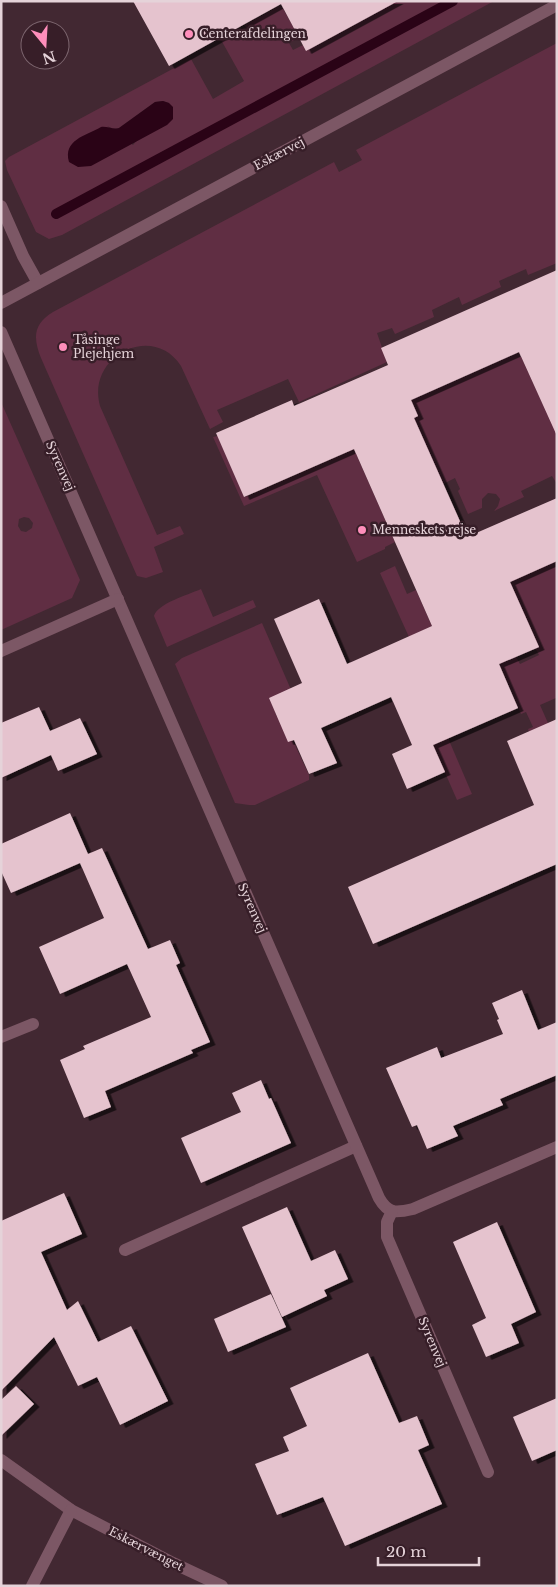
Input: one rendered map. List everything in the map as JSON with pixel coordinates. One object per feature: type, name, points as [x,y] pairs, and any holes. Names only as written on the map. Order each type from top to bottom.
[{"type":"street","name":"Eskærvej","points":[[1,303],[557,5]]},
{"type":"street","points":[[1,206],[23,256],[38,283]]},
{"type":"street","name":"Syrenvej","points":[[1,332],[379,1198],[384,1207],[392,1212],[387,1222],[387,1237],[488,1472]]},
{"type":"street","points":[[1,651],[118,600]]},
{"type":"street","points":[[1,1037],[33,1024]]},
{"type":"street","points":[[125,1250],[356,1146]]},
{"type":"street","points":[[392,1212],[403,1212],[413,1209],[557,1147]]},
{"type":"street","name":"Eskærvænget","points":[[1,1460],[71,1510],[173,1564],[222,1586]]},
{"type":"street","points":[[32,1586],[71,1510]]},
{"type":"shaded area","points":[[374,1],[494,1],[62,235],[49,239],[36,232],[7,170],[5,161],[9,157],[191,59],[213,99],[244,81],[220,38],[235,30],[237,33],[246,28],[245,25],[281,5],[299,37],[289,43],[293,50],[303,45],[306,50],[379,11]],"holes":[[[163,101],[169,103],[133,145],[107,126],[114,129],[119,128],[155,102]]]},
{"type":"shaded area","points":[[557,43],[557,263],[528,275],[526,269],[499,281],[501,287],[462,305],[459,297],[432,310],[434,317],[395,334],[392,328],[377,333],[387,362],[299,402],[288,379],[217,410],[223,422],[210,429],[181,366],[169,353],[155,347],[139,346],[125,351],[112,360],[103,372],[98,388],[100,406],[157,535],[180,526],[184,534],[154,547],[163,572],[146,578],[137,576],[41,358],[36,332],[42,321],[53,312],[334,162],[339,172],[362,160],[356,150]]},
{"type":"shaded area","points":[[163,101],[173,107],[173,119],[167,125],[91,166],[78,167],[69,162],[69,149],[82,136],[101,127],[119,128],[155,102]]},
{"type":"shaded area","points":[[519,352],[542,402],[557,395],[557,484],[552,476],[521,491],[524,497],[494,511],[500,499],[496,494],[488,493],[482,499],[482,508],[468,514],[458,491],[460,489],[455,478],[443,484],[414,418],[418,416],[411,400]]},
{"type":"shaded area","points":[[1,402],[80,580],[72,598],[1,630]],"holes":[[[29,518],[33,523],[32,528],[26,532],[21,531],[18,526],[19,519]]]},
{"type":"shaded area","points":[[218,436],[245,497],[354,449],[395,542],[385,547],[385,549],[357,562],[317,475],[244,506],[213,437]]},
{"type":"shaded area","points":[[557,561],[557,699],[540,705],[548,723],[536,749],[528,729],[533,727],[526,712],[521,714],[499,663],[516,657],[520,664],[539,655],[502,585]]},
{"type":"shaded area","points":[[395,566],[407,594],[416,590],[432,626],[409,637],[380,573]]},
{"type":"shaded area","points":[[201,589],[213,617],[253,600],[256,607],[167,647],[154,616],[167,603]]},
{"type":"shaded area","points":[[262,623],[292,692],[275,712],[277,717],[281,715],[309,775],[309,780],[255,805],[249,805],[235,803],[175,664],[182,658]]},
{"type":"shaded area","points":[[448,738],[472,794],[457,800],[433,745]]},
{"type":"building","name":"Centerafdelingen","points":[[133,1],[398,1],[306,51],[281,4],[169,66]]},
{"type":"building","points":[[557,270],[557,436],[519,352],[411,400],[418,416],[414,418],[467,537],[557,498],[557,561],[510,582],[539,647],[499,664],[518,708],[433,745],[445,772],[407,789],[392,754],[412,745],[391,697],[321,728],[337,763],[309,774],[294,740],[288,742],[269,698],[302,683],[274,619],[319,599],[347,664],[432,626],[354,449],[244,497],[216,433],[292,400],[294,406],[388,365],[381,348]]},
{"type":"building","points":[[39,707],[50,731],[80,718],[97,754],[58,771],[51,755],[1,778],[1,723]]},
{"type":"building","points":[[557,719],[557,864],[373,944],[348,887],[534,805],[507,741]]},
{"type":"building","points":[[70,813],[88,854],[102,848],[148,949],[170,940],[180,963],[176,965],[210,1042],[191,1050],[193,1053],[105,1091],[111,1107],[84,1118],[60,1060],[85,1049],[83,1046],[151,1017],[127,964],[60,994],[39,947],[104,918],[80,863],[11,893],[1,871],[1,844]]},
{"type":"building","points":[[522,990],[538,1030],[557,1022],[557,1075],[500,1099],[503,1105],[453,1126],[458,1136],[427,1149],[417,1125],[412,1127],[386,1068],[437,1047],[441,1058],[503,1034],[492,1003]]},
{"type":"building","points":[[261,1080],[291,1143],[201,1183],[181,1138],[241,1112],[232,1093]]},
{"type":"building","points":[[64,1193],[82,1234],[41,1252],[67,1310],[78,1301],[98,1342],[131,1326],[168,1401],[120,1425],[97,1377],[78,1386],[54,1337],[1,1391],[1,1221]]},
{"type":"building","points":[[287,1207],[311,1261],[335,1250],[348,1279],[324,1290],[327,1296],[282,1317],[242,1227]]},
{"type":"building","points":[[497,1222],[536,1312],[511,1324],[519,1343],[486,1357],[472,1325],[486,1318],[453,1242]]},
{"type":"building","points":[[271,1294],[286,1327],[228,1352],[214,1319]]},
{"type":"building","points":[[368,1353],[399,1423],[417,1416],[429,1445],[418,1450],[442,1504],[345,1546],[323,1497],[277,1515],[255,1464],[289,1451],[283,1437],[307,1426],[290,1388]]},
{"type":"building","points":[[16,1386],[34,1404],[1,1436],[1,1400]]},
{"type":"building","points":[[557,1398],[557,1450],[532,1461],[513,1417]]},
{"type":"waterway","points":[[56,214],[453,1]]},
{"type":"place","name":"Centerafdelingen","points":[[189,34]]},
{"type":"place","name":"Tåsinge Plejehjem","points":[[63,347]]},
{"type":"place","name":"Menneskets rejse","points":[[362,530]]}]
